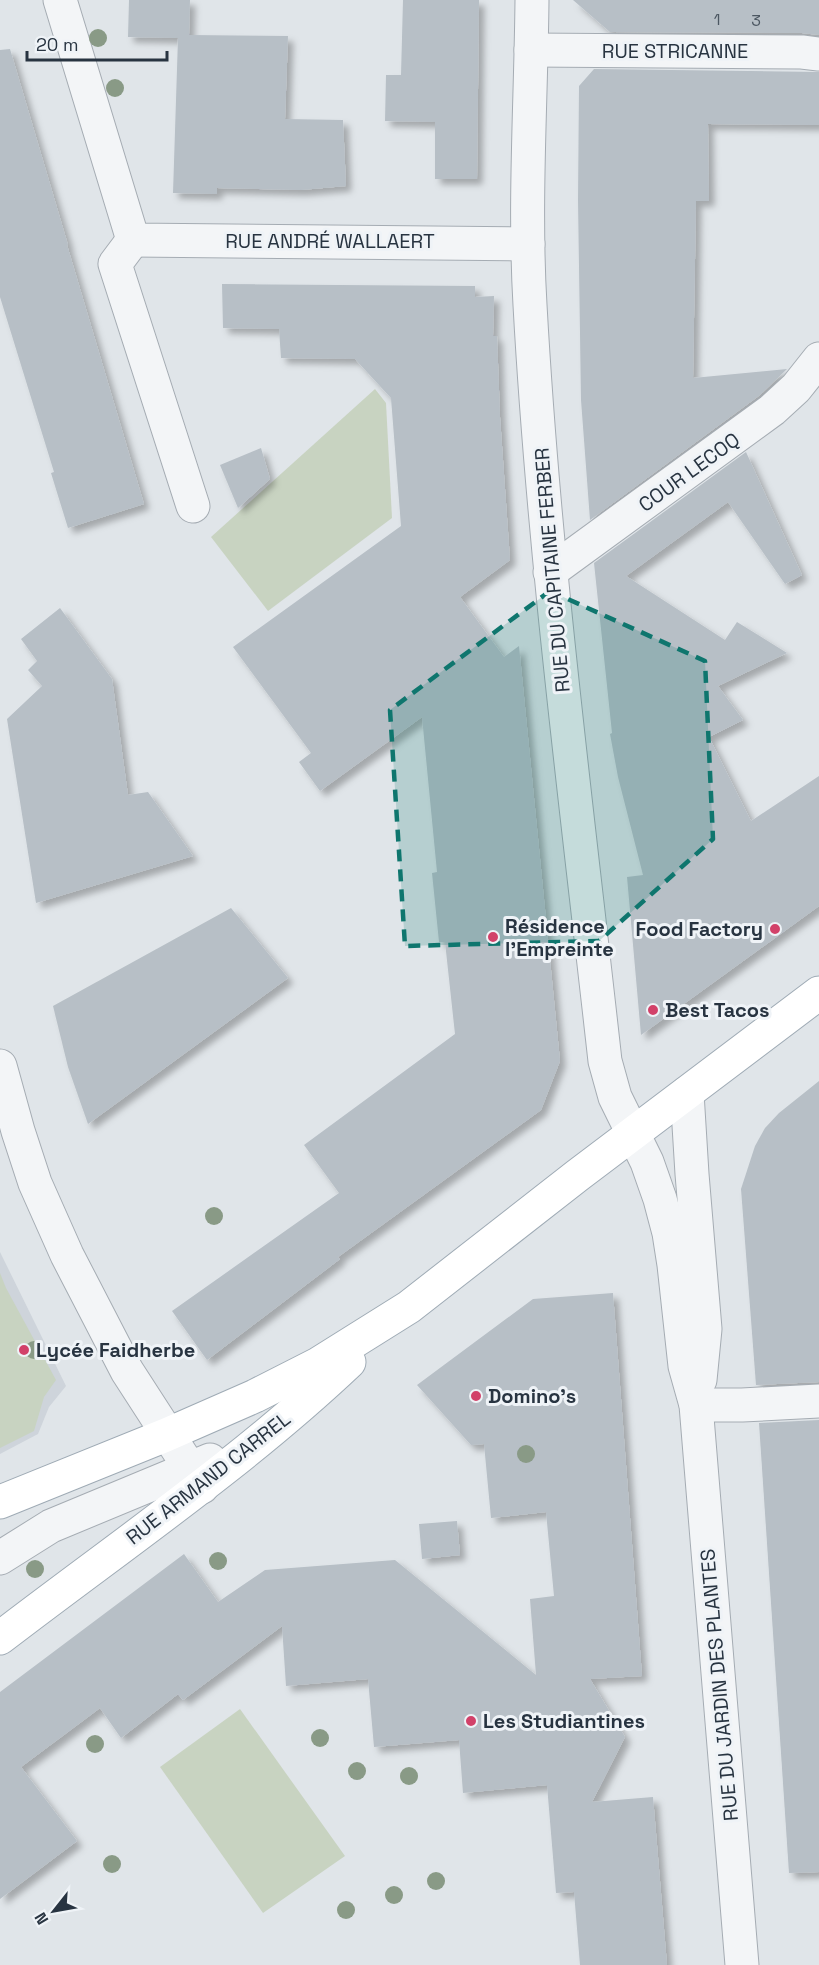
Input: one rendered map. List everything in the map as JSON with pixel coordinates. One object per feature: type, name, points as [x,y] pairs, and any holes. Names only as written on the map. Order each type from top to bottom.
[{"type":"main road","name":"RUE ARMAND CARREL","points":[[0,1638],[82,1575],[196,1478],[271,1430],[340,1371],[409,1307],[819,993]]},
{"type":"main road","name":"RUE ARMAND CARREL","points":[[0,1502],[166,1435],[296,1377],[409,1307]]},
{"type":"street","points":[[60,0],[133,240],[115,264],[193,506]]},
{"type":"street","name":"RUE DU CAPITAINE FERBER","points":[[532,0],[528,244],[531,316],[550,572],[605,1061],[615,1097],[632,1134]]},
{"type":"street","name":"RUE STRICANNE","points":[[531,50],[819,54]]},
{"type":"street","name":"RUE ANDRÉ WALLAERT","points":[[133,240],[528,244]]},
{"type":"street","name":"COUR LECOQ","points":[[550,572],[772,410],[796,388],[819,359]]},
{"type":"street","points":[[0,1066],[18,1131],[50,1219],[127,1371],[166,1435],[196,1478],[51,1526],[0,1558]]},
{"type":"street","name":"RUE DU JARDIN DES PLANTES","points":[[687,1093],[705,1329],[703,1367],[696,1405]]},
{"type":"street","name":"RUE DU JARDIN DES PLANTES","points":[[632,1134],[658,1190],[669,1233],[685,1366],[696,1405],[742,1965]]},
{"type":"street","points":[[696,1405],[819,1401]]},
{"type":"street","points":[[0,1546],[69,1493],[166,1435]]},
{"type":"highlighted area","points":[[550,591],[705,661],[713,839],[599,941],[405,946],[390,710]]},
{"type":"shaded area","name":"Lycée Faidherbe","points":[[0,1252],[66,1386],[49,1407],[38,1434],[0,1454]]},
{"type":"green space","points":[[375,389],[386,403],[392,518],[268,611],[211,537]]},
{"type":"green space","name":"Lycée Faidherbe","points":[[0,1273],[56,1380],[44,1397],[34,1431],[0,1448]]},
{"type":"green space","points":[[240,1709],[345,1856],[263,1913],[160,1767]]},
{"type":"building","points":[[129,0],[190,0],[189,35],[288,36],[285,119],[343,120],[346,186],[301,190],[217,188],[217,194],[173,193],[178,38],[128,37]]},
{"type":"building","points":[[403,0],[479,0],[477,179],[435,179],[435,122],[385,121],[386,75],[401,75]]},
{"type":"building","points":[[573,0],[819,0],[819,35],[610,32]]},
{"type":"building","points":[[10,49],[144,504],[68,528],[51,473],[54,472],[0,297],[0,50]]},
{"type":"building","points":[[594,69],[819,72],[819,125],[708,124],[709,201],[696,201],[693,378],[787,369],[760,395],[590,520],[581,400],[579,86]]},
{"type":"building","points":[[222,284],[475,286],[475,297],[494,296],[493,336],[497,336],[510,560],[460,597],[504,657],[519,646],[560,1061],[541,1110],[338,1257],[340,1259],[207,1360],[172,1311],[339,1193],[304,1145],[455,1034],[445,942],[439,942],[432,873],[437,872],[422,717],[320,791],[299,762],[311,753],[233,647],[401,526],[391,398],[355,359],[281,358],[279,329],[223,328]]},
{"type":"building","points":[[261,448],[270,479],[238,508],[220,465]]},
{"type":"building","points":[[746,452],[802,575],[785,584],[728,502],[626,576],[725,640],[737,622],[787,653],[718,686],[743,720],[709,737],[751,821],[819,776],[819,906],[641,1035],[627,877],[643,875],[618,777],[610,734],[612,733],[594,563]]},
{"type":"building","points":[[60,608],[112,679],[128,795],[148,792],[193,856],[36,903],[7,719],[42,686],[28,670],[37,661],[21,639]]},
{"type":"building","points":[[231,908],[288,978],[88,1124],[68,1067],[53,1006]]},
{"type":"building","points":[[819,1081],[819,1382],[756,1385],[741,1189],[755,1146],[765,1128],[779,1113]]},
{"type":"building","points":[[613,1293],[642,1676],[590,1679],[625,1737],[592,1802],[653,1797],[667,1965],[580,1965],[574,1892],[556,1893],[547,1785],[463,1793],[459,1740],[374,1747],[368,1679],[286,1686],[282,1626],[183,1700],[178,1694],[121,1738],[100,1708],[21,1767],[77,1841],[0,1899],[0,1692],[184,1554],[218,1602],[265,1570],[395,1560],[536,1675],[530,1599],[554,1596],[546,1512],[491,1518],[484,1444],[471,1445],[417,1385],[533,1299]]},
{"type":"building","points":[[819,1420],[819,1872],[789,1873],[759,1423]]},
{"type":"building","points":[[457,1521],[460,1555],[422,1559],[419,1524]]},
{"type":"place","name":"Food Factory","points":[[775,929]]},
{"type":"place","name":"Résidence l'Empreinte","points":[[493,937]]},
{"type":"place","name":"Best Tacos","points":[[653,1010]]},
{"type":"place","name":"Lycée Faidherbe","points":[[24,1350]]},
{"type":"place","name":"Domino's","points":[[476,1396]]},
{"type":"place","name":"Les Studiantines","points":[[471,1721]]}]
